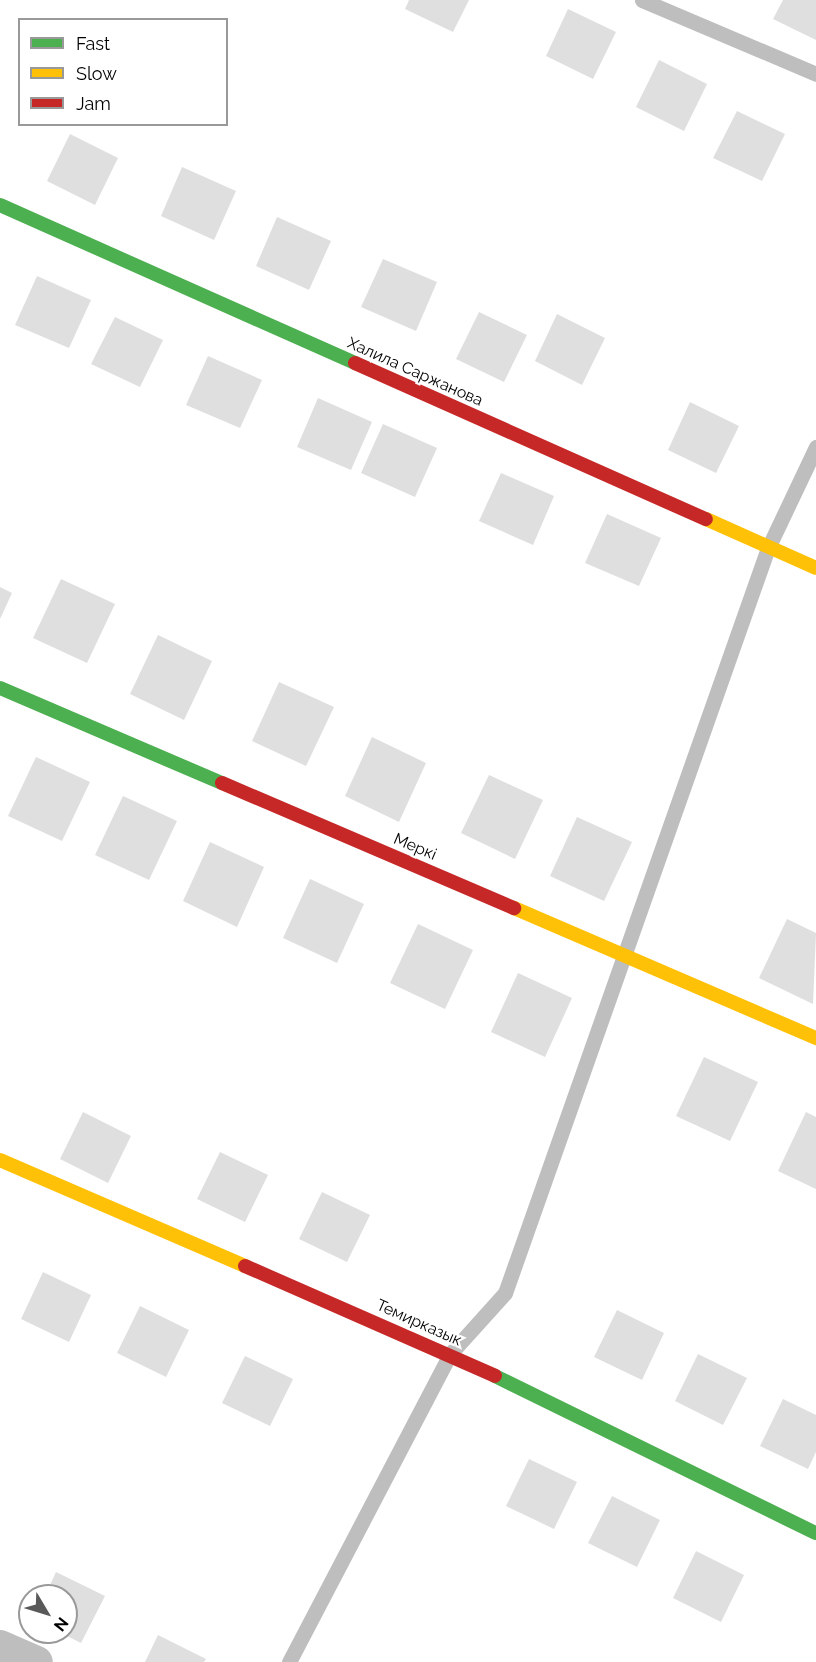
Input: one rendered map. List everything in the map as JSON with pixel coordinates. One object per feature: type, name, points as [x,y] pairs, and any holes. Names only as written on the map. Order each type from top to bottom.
[{"type":"street","name":"Халила Саржанова","points":[[0,205],[816,568]]},
{"type":"street","name":"Меркі","points":[[0,688],[816,1038]]},
{"type":"street","name":"Темирказык","points":[[0,1160],[450,1354],[816,1533]]},
{"type":"street","points":[[0,1646],[37,1662]]},
{"type":"lane","points":[[642,0],[816,74]]},
{"type":"lane","points":[[289,1662],[450,1354],[505,1293],[768,548],[816,447]]},
{"type":"building","points":[[409,0],[469,0],[453,32],[405,9]]},
{"type":"building","points":[[783,0],[816,0],[816,40],[773,19]]},
{"type":"building","points":[[568,9],[616,32],[593,79],[546,56]]},
{"type":"building","points":[[659,60],[707,84],[684,131],[636,107]]},
{"type":"building","points":[[737,111],[785,134],[762,181],[713,158]]},
{"type":"building","points":[[70,134],[118,158],[95,205],[47,181]]},
{"type":"building","points":[[182,167],[236,191],[214,240],[161,216]]},
{"type":"building","points":[[277,217],[331,241],[309,290],[256,266]]},
{"type":"building","points":[[383,259],[437,282],[416,331],[361,307]]},
{"type":"building","points":[[37,276],[91,300],[69,348],[15,325]]},
{"type":"building","points":[[479,312],[527,335],[504,382],[456,359]]},
{"type":"building","points":[[557,314],[605,338],[582,385],[535,361]]},
{"type":"building","points":[[115,317],[163,340],[140,387],[91,364]]},
{"type":"building","points":[[208,356],[262,380],[240,428],[186,405]]},
{"type":"building","points":[[318,398],[372,422],[351,470],[297,447]]},
{"type":"building","points":[[690,402],[739,426],[716,473],[668,450]]},
{"type":"building","points":[[383,424],[437,448],[415,497],[361,473]]},
{"type":"building","points":[[501,473],[554,496],[533,545],[479,521]]},
{"type":"building","points":[[607,514],[661,538],[639,586],[585,563]]},
{"type":"building","points":[[61,579],[115,604],[87,663],[33,638]]},
{"type":"building","points":[[0,587],[12,593],[0,619]]},
{"type":"building","points":[[158,635],[212,661],[184,720],[130,694]]},
{"type":"building","points":[[279,682],[334,707],[306,766],[252,741]]},
{"type":"building","points":[[372,737],[426,763],[399,822],[345,796]]},
{"type":"building","points":[[36,757],[90,782],[62,841],[8,816]]},
{"type":"building","points":[[489,775],[543,800],[515,859],[461,833]]},
{"type":"building","points":[[123,796],[177,821],[149,880],[95,855]]},
{"type":"building","points":[[577,817],[632,842],[604,901],[550,876]]},
{"type":"building","points":[[210,842],[264,867],[237,927],[183,901]]},
{"type":"building","points":[[310,879],[364,904],[337,963],[283,938]]},
{"type":"building","points":[[787,919],[816,933],[813,1004],[759,978]]},
{"type":"building","points":[[418,924],[473,950],[445,1009],[390,983]]},
{"type":"building","points":[[518,973],[572,998],[545,1057],[491,1032]]},
{"type":"building","points":[[704,1057],[758,1082],[730,1141],[676,1116]]},
{"type":"building","points":[[83,1112],[131,1136],[108,1183],[60,1159]]},
{"type":"building","points":[[806,1112],[816,1117],[816,1189],[778,1171]]},
{"type":"building","points":[[220,1152],[268,1175],[245,1222],[197,1199]]},
{"type":"building","points":[[322,1192],[370,1215],[347,1262],[299,1239]]},
{"type":"building","points":[[43,1272],[91,1295],[69,1342],[21,1319]]},
{"type":"building","points":[[140,1306],[189,1330],[166,1377],[117,1353]]},
{"type":"building","points":[[617,1310],[664,1333],[642,1380],[594,1357]]},
{"type":"building","points":[[698,1354],[747,1378],[723,1425],[675,1401]]},
{"type":"building","points":[[245,1356],[293,1379],[270,1426],[222,1403]]},
{"type":"building","points":[[783,1399],[816,1415],[816,1452],[808,1469],[760,1446]]},
{"type":"building","points":[[529,1459],[577,1482],[554,1529],[506,1506]]},
{"type":"building","points":[[612,1496],[660,1520],[637,1567],[588,1543]]},
{"type":"building","points":[[696,1551],[744,1575],[721,1622],[673,1598]]},
{"type":"building","points":[[56,1572],[105,1596],[81,1643],[78,1642],[78,1584],[50,1584]]},
{"type":"building","points":[[158,1635],[206,1659],[204,1662],[145,1662]]},
{"type":"traffic: fast","points":[[0,205],[355,363]]},
{"type":"traffic: fast","points":[[0,688],[222,783]]},
{"type":"traffic: fast","points":[[495,1376],[816,1533]]},
{"type":"traffic: slow","points":[[706,519],[816,568]]},
{"type":"traffic: slow","points":[[514,908],[816,1038]]},
{"type":"traffic: slow","points":[[0,1160],[245,1266]]},
{"type":"traffic: jam","points":[[355,363],[706,519]]},
{"type":"traffic: jam","points":[[222,783],[514,908]]},
{"type":"traffic: jam","points":[[245,1266],[495,1376]]}]
